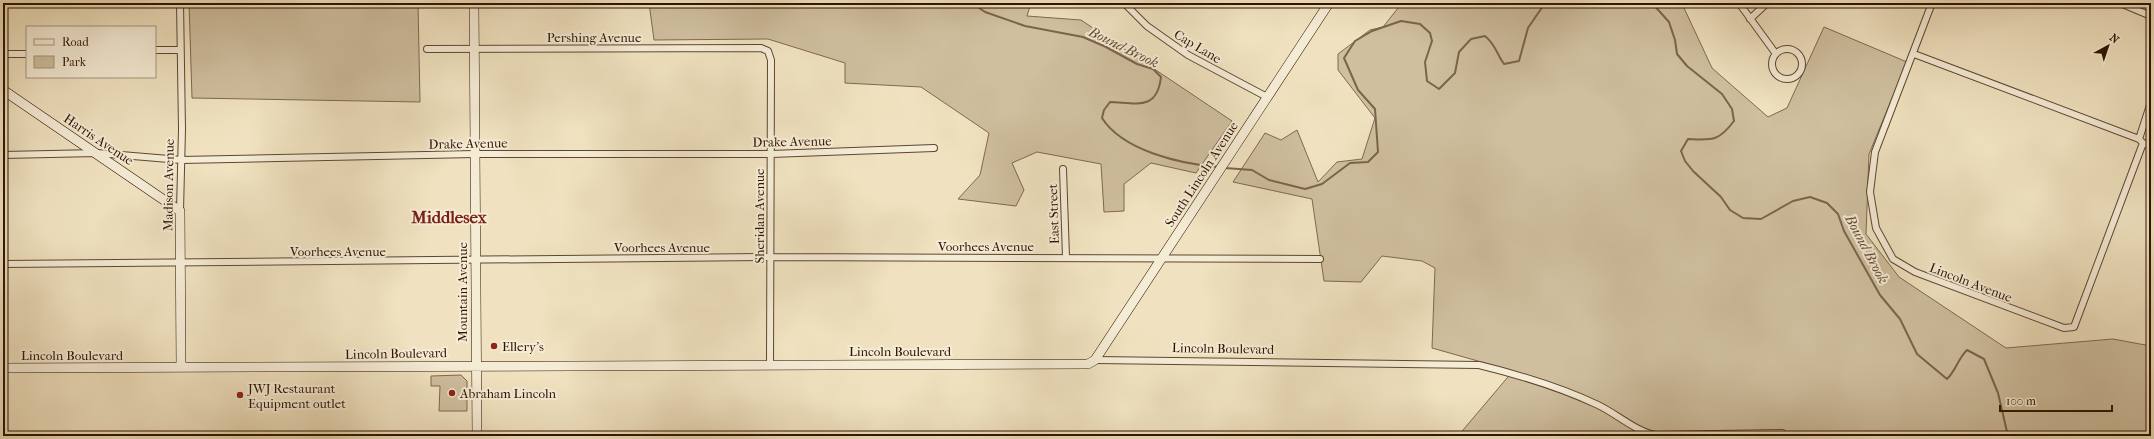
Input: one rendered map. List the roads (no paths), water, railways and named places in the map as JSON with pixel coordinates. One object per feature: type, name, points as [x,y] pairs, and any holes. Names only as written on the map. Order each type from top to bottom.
[{"type":"street","name":"Madison Avenue","points":[[180,3],[181,367]]},
{"type":"street","name":"Mountain Avenue","points":[[474,3],[476,259],[475,365],[477,436]]},
{"type":"street","name":"Cap Lane","points":[[1124,3],[1147,26],[1188,55],[1267,97]]},
{"type":"street","name":"South Lincoln Avenue","points":[[1095,360],[1329,3]]},
{"type":"street","points":[[1739,3],[1776,54]]},
{"type":"street","points":[[1750,19],[1767,3]]},
{"type":"street","points":[[1932,3],[1914,54],[2151,146]]},
{"type":"street","points":[[2120,3],[2151,16]]},
{"type":"street","name":"Pershing Avenue","points":[[427,49],[761,48]]},
{"type":"street","name":"Sheridan Avenue","points":[[761,48],[768,52],[771,60],[770,365]]},
{"type":"street","points":[[1788,49],[1797,52],[1802,61],[1799,74],[1786,80],[1777,76],[1772,68],[1772,62],[1776,54],[1788,49]]},
{"type":"street","points":[[156,50],[180,50]]},
{"type":"street","points":[[3,54],[26,54]]},
{"type":"street","name":"Lincoln Avenue","points":[[1914,54],[1875,152],[1870,180],[1876,228],[1893,259],[1915,272],[2064,328],[2074,327],[2141,141]]},
{"type":"street","name":"Harris Avenue","points":[[3,90],[180,211]]},
{"type":"street","points":[[2141,141],[2151,102]]},
{"type":"street","name":"Drake Avenue","points":[[3,155],[97,153],[181,160],[475,154],[771,154],[934,148]]},
{"type":"street","name":"East Street","points":[[1063,169],[1066,257]]},
{"type":"street","name":"Voorhees Avenue","points":[[3,264],[770,257],[1320,259]]},
{"type":"street","name":"Lincoln Boulevard","points":[[3,368],[475,365],[1088,364],[1095,360],[1479,365],[1522,376],[1564,390],[1600,406],[1646,433],[1660,435],[1782,433]]},
{"type":"waterway","name":"Bound Brook","points":[[972,3],[985,12],[1025,26],[1083,37],[1106,47],[1137,64],[1153,69],[1161,77],[1159,88],[1150,100],[1144,103],[1110,102],[1104,110],[1102,118],[1111,129],[1124,139],[1154,154],[1187,163],[1218,167]]},
{"type":"waterway","name":"Bound Brook","points":[[1225,168],[1252,170],[1269,180],[1305,189],[1322,184],[1350,163],[1368,162],[1378,152],[1375,109],[1358,90],[1344,58],[1355,41],[1372,31],[1401,21],[1420,24],[1430,33],[1432,41],[1425,62],[1427,81],[1439,89],[1455,73],[1459,52],[1471,39],[1485,36],[1489,39],[1504,64],[1519,61],[1528,28],[1545,3]]},
{"type":"waterway","name":"Bound Brook","points":[[1652,3],[1669,22],[1675,40],[1677,54],[1687,66],[1722,94],[1732,109],[1734,121],[1719,136],[1703,140],[1688,139],[1681,151],[1685,161],[1693,171],[1721,197],[1730,210],[1743,218],[1761,219],[1793,201],[1810,197],[1827,203],[1838,214],[1844,231],[1880,295],[1900,319],[1917,354],[1947,379],[1967,350],[1984,359],[1998,393],[2008,436]]},
{"type":"place","name":"Ellery's","points":[[494,346]]},
{"type":"place","name":"Abraham Lincoln","points":[[452,393]]},
{"type":"place","name":"JWJ Restaurant Equipment outlet","points":[[240,395]]},
{"type":"district","name":"Middlesex","points":[[449,217]]}]
